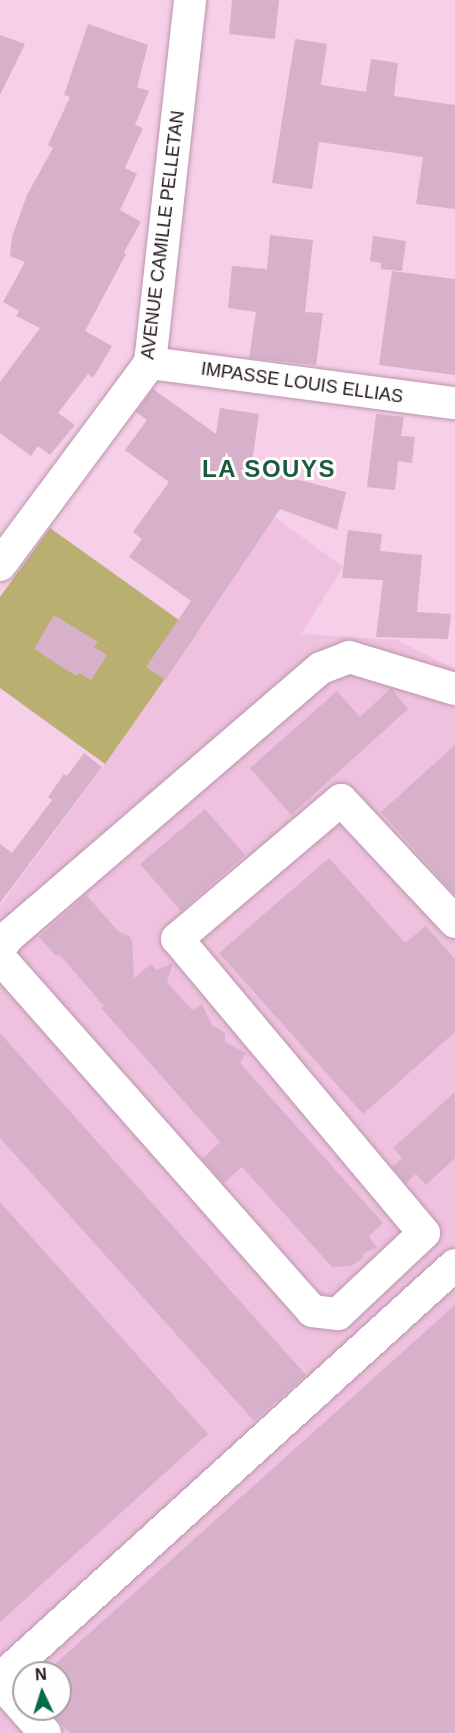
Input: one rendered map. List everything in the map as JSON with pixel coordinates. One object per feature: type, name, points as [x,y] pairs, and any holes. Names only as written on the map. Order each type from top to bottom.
[{"type":"street","name":"AVENUE CAMILLE PELLETAN","points":[[0,565],[150,363],[190,0]]},
{"type":"street","name":"IMPASSE LOUIS ELLIAS","points":[[150,363],[455,403]]},
{"type":"street","points":[[0,948],[8,937],[321,668],[349,657],[455,689]]},
{"type":"street","points":[[0,958],[312,1311],[338,1314],[424,1233],[177,939],[341,800],[455,922]]},
{"type":"street","points":[[45,1733],[0,1681],[455,1265]]},
{"type":"shaded area","points":[[275,517],[343,567],[301,634],[397,640],[455,669],[455,1733],[0,1733],[0,906],[105,764]]},
{"type":"shaded area","points":[[50,528],[197,633],[105,764],[0,688],[0,597]]},
{"type":"building","points":[[232,0],[279,0],[275,39],[229,34]]},
{"type":"building","points":[[88,24],[148,45],[137,87],[149,91],[135,125],[143,128],[125,168],[137,174],[120,210],[141,222],[85,331],[112,346],[93,378],[88,374],[58,413],[75,425],[50,455],[38,446],[31,456],[0,433],[0,382],[40,328],[16,316],[19,311],[3,302],[25,262],[10,256],[12,237],[27,195],[53,148],[48,145],[70,97],[64,95]]},
{"type":"building","points":[[0,35],[25,44],[0,95]]},
{"type":"building","points":[[295,39],[327,44],[321,85],[366,92],[371,59],[398,63],[394,96],[455,105],[455,209],[416,204],[423,157],[319,142],[312,189],[272,183]]},
{"type":"building","points":[[270,235],[313,240],[305,312],[323,313],[316,365],[249,358],[256,312],[228,308],[232,266],[267,269]]},
{"type":"building","points":[[373,236],[406,241],[402,271],[381,269],[381,263],[370,261]]},
{"type":"building","points":[[392,271],[455,279],[455,375],[379,365]]},
{"type":"building","points":[[153,389],[216,434],[220,408],[259,414],[251,470],[283,473],[283,476],[346,492],[337,530],[280,509],[165,680],[146,667],[191,601],[129,557],[142,539],[133,532],[169,482],[125,450],[147,420],[136,412]]},
{"type":"building","points":[[376,414],[404,417],[401,436],[415,437],[412,463],[398,461],[395,490],[367,487]]},
{"type":"building","points":[[348,530],[382,534],[380,551],[422,555],[417,612],[451,614],[448,639],[376,637],[383,580],[342,578]]},
{"type":"building","points":[[54,615],[98,642],[94,647],[107,655],[91,680],[79,673],[76,676],[34,649]]},
{"type":"building","points":[[391,688],[408,709],[291,815],[250,768],[337,691],[360,717]]},
{"type":"building","points":[[455,745],[455,895],[381,812]]},
{"type":"building","points":[[84,753],[102,767],[0,903],[0,844],[12,853],[52,800],[48,797],[64,774],[67,776]]},
{"type":"building","points":[[205,809],[245,855],[181,911],[140,864]]},
{"type":"building","points":[[329,858],[405,943],[426,926],[455,959],[455,1032],[363,1114],[219,953]]},
{"type":"building","points":[[86,895],[119,932],[129,936],[132,941],[134,978],[151,964],[156,970],[173,963],[167,982],[192,1010],[202,1004],[212,1025],[225,1033],[225,1042],[246,1053],[240,1063],[383,1223],[369,1236],[377,1248],[364,1253],[362,1259],[351,1266],[332,1267],[242,1167],[224,1183],[202,1159],[220,1142],[101,1008],[104,1006],[59,954],[56,956],[39,937]]},
{"type":"building","points":[[0,1033],[306,1375],[254,1421],[0,1138]]},
{"type":"building","points":[[455,1092],[455,1158],[426,1185],[416,1174],[406,1183],[392,1167],[402,1158],[393,1148]]},
{"type":"building","points":[[0,1202],[208,1434],[0,1622]]},
{"type":"building","points":[[455,1305],[455,1733],[70,1733],[59,1721],[72,1721],[72,1661],[58,1661]]},
{"type":"district","name":"LA SOUYS","points":[[269,469]]}]
